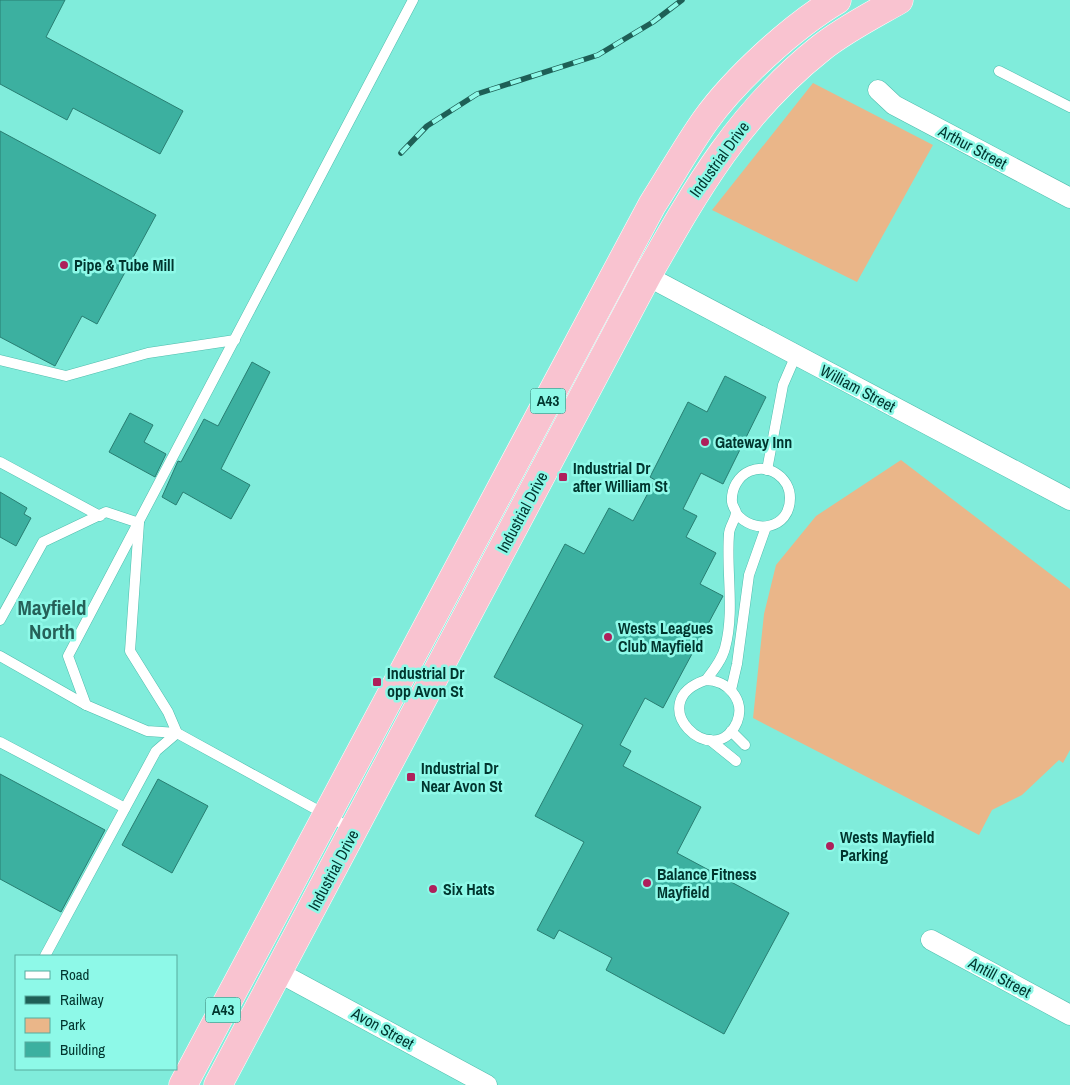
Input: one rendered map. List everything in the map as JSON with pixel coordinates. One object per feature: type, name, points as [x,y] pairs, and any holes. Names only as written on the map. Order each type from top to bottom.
[{"type":"highway","name":"Industrial Drive","points":[[183,1085],[652,205],[705,120],[753,66],[808,12],[837,0]]},
{"type":"highway","name":"Industrial Drive","points":[[218,1085],[647,276],[695,191],[732,137],[774,89],[822,48],[899,0]]},
{"type":"street","name":"Arthur Street","points":[[878,90],[894,105],[1070,198]]},
{"type":"street","points":[[688,148],[714,163]]},
{"type":"street","name":"William Street","points":[[647,276],[1070,500]]},
{"type":"street","name":"Antill Street","points":[[931,940],[1070,1015]]},
{"type":"street","name":"Avon Street","points":[[278,972],[487,1085]]},
{"type":"lane","points":[[86,705],[68,656],[413,0]]},
{"type":"lane","points":[[999,71],[1070,107]]},
{"type":"lane","points":[[0,360],[66,376],[148,353],[235,340]]},
{"type":"lane","points":[[767,470],[784,385],[796,355]]},
{"type":"lane","points":[[0,462],[100,516]]},
{"type":"lane","points":[[706,680],[725,648],[730,616],[729,531],[736,513],[732,495],[739,479],[749,471],[767,470],[781,477],[786,483],[790,499],[786,514],[780,520],[766,527],[749,525],[736,513]]},
{"type":"lane","points":[[0,620],[43,542],[106,512],[139,523]]},
{"type":"lane","points":[[139,523],[130,651],[168,712],[177,733]]},
{"type":"lane","points":[[731,690],[737,664],[748,580],[766,527]]},
{"type":"lane","points":[[0,656],[86,705],[147,731],[177,733],[354,830]]},
{"type":"lane","points":[[706,680],[720,682],[731,690],[737,699],[739,710],[737,721],[731,731],[721,737],[710,740],[699,738],[690,732],[683,723],[680,712],[681,701],[686,691],[695,684],[706,680]]},
{"type":"lane","points":[[731,731],[746,745]]},
{"type":"lane","points":[[46,955],[156,751],[177,733]]},
{"type":"lane","points":[[710,740],[736,761]]},
{"type":"lane","points":[[0,742],[125,808]]},
{"type":"green space","points":[[813,83],[933,145],[857,282],[712,210]]},
{"type":"green space","points":[[901,460],[1070,589],[1070,750],[1063,763],[1059,760],[1022,795],[992,810],[979,835],[753,718],[764,614],[776,565],[816,516]]},
{"type":"building","points":[[0,0],[65,0],[46,37],[183,111],[160,154],[73,108],[67,120],[0,84]]},
{"type":"building","name":"Pipe & Tube Mill","points":[[0,131],[156,215],[97,324],[82,316],[55,366],[0,337]]},
{"type":"building","points":[[252,362],[270,372],[221,469],[250,485],[231,519],[183,492],[176,505],[162,497],[178,461],[181,462],[204,419],[218,426]]},
{"type":"building","points":[[725,376],[766,397],[723,484],[701,473],[683,509],[697,516],[686,537],[716,553],[700,584],[723,596],[663,708],[645,698],[620,745],[631,751],[623,766],[701,807],[677,853],[789,913],[724,1034],[606,970],[612,958],[559,930],[554,939],[537,930],[584,842],[535,816],[583,725],[494,677],[565,544],[584,554],[609,508],[633,521],[655,480],[650,477],[688,402],[707,412]]},
{"type":"building","points":[[130,413],[153,425],[144,442],[166,454],[155,477],[109,452]]},
{"type":"building","points":[[0,492],[27,508],[24,514],[31,518],[16,546],[0,537]]},
{"type":"building","points":[[0,774],[105,830],[61,912],[0,879]]},
{"type":"building","points":[[158,779],[208,806],[172,873],[122,845]]},
{"type":"railway","points":[[401,153],[427,126],[477,94],[598,55],[653,22],[682,0]]},
{"type":"place","name":"Pipe & Tube Mill","points":[[64,265]]},
{"type":"place","name":"Gateway Inn","points":[[705,442]]},
{"type":"place","name":"Industrial Dr after William St","points":[[563,477]]},
{"type":"place","name":"Wests Leagues Club Mayfield","points":[[608,637]]},
{"type":"place","name":"Industrial Dr opp Avon St","points":[[377,682]]},
{"type":"place","name":"Industrial Dr Near Avon St","points":[[411,777]]},
{"type":"place","name":"Wests Mayfield Parking","points":[[830,846]]},
{"type":"place","name":"Balance Fitness Mayfield","points":[[647,883]]},
{"type":"place","name":"Six Hats","points":[[433,889]]},
{"type":"district","name":"Mayfield North","points":[[52,620]]}]
